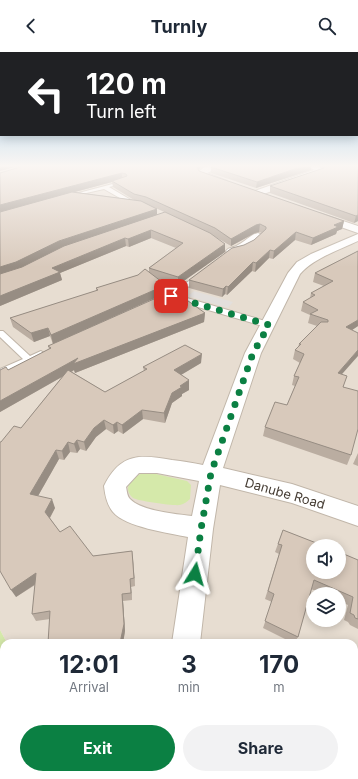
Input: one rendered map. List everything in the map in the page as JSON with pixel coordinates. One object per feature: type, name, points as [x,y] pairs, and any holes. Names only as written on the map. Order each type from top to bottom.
[{"type":"street","points":[[307,212],[358,230]]},
{"type":"street","points":[[229,251],[242,248],[258,236]]},
{"type":"street","points":[[187,639],[201,529],[211,473],[253,353],[269,325],[291,279],[301,265],[358,237]]},
{"type":"street","name":"Danube Road","points":[[201,529],[137,515],[124,509],[116,498],[115,486],[123,473],[135,466],[146,464],[211,473],[246,481],[321,503],[358,516]]},
{"type":"lane","points":[[125,199],[134,204]]},
{"type":"lane","points":[[117,202],[144,206]]},
{"type":"lane","points":[[157,302],[171,296],[204,273]]},
{"type":"lane","points":[[171,296],[269,325]]},
{"type":"lane","points":[[0,333],[29,360]]},
{"type":"lane","points":[[0,372],[50,350]]},
{"type":"shaded area","points":[[0,199],[358,199],[358,639],[5,639],[0,630]]},
{"type":"shaded area","points":[[194,291],[233,302],[228,308],[188,296]]},
{"type":"green space","points":[[147,472],[187,481],[191,485],[190,499],[183,504],[176,505],[148,502],[133,498],[129,494],[129,485],[138,475]]},
{"type":"green space","points":[[0,630],[5,639],[0,639]]},
{"type":"building","points":[[0,199],[23,199],[0,205]]},
{"type":"building","points":[[47,199],[125,199],[141,201],[157,209],[59,241],[16,262],[0,267],[0,212]]},
{"type":"building","points":[[150,199],[280,199],[344,221],[334,225],[338,227],[313,238],[296,232],[274,251],[270,250],[256,263],[253,262],[228,287],[226,286],[223,289],[189,280],[232,248],[244,245],[254,240],[266,229],[266,227],[260,224],[256,225],[231,239],[215,228]]},
{"type":"building","points":[[307,199],[358,199],[358,215],[356,216]]},
{"type":"building","points":[[165,212],[210,233],[225,244],[178,277],[149,268],[183,243],[151,230],[128,239],[125,238],[52,268],[60,272],[0,296],[0,274],[22,267],[64,246]]},
{"type":"building","points":[[358,251],[358,320],[346,327],[358,333],[358,350],[338,373],[347,376],[343,387],[358,391],[358,429],[351,455],[265,427],[275,402],[287,405],[299,377],[294,376],[304,354],[295,350],[321,322],[328,322],[328,320],[310,314],[318,310],[303,302],[315,295],[311,293],[333,281],[315,273]]},
{"type":"building","points":[[145,269],[166,285],[51,335],[48,328],[31,333],[10,318],[98,290],[96,288],[138,275]]},
{"type":"building","points":[[172,291],[205,313],[73,364],[78,358],[0,401],[0,370],[6,367],[8,370],[51,348],[48,346]]},
{"type":"building","points":[[185,345],[202,354],[174,370],[189,380],[180,386],[182,387],[172,393],[164,413],[142,410],[122,425],[117,422],[113,425],[104,420],[94,428],[84,442],[77,440],[74,444],[68,442],[62,451],[56,450],[30,494],[52,499],[45,512],[60,532],[70,526],[93,556],[132,551],[134,578],[130,579],[131,593],[122,594],[124,624],[121,639],[48,639],[50,611],[32,614],[36,573],[11,590],[0,571],[0,442],[14,426],[21,428],[68,370],[105,392],[147,369],[143,367]]},
{"type":"building","points":[[283,530],[306,539],[306,579],[346,579],[346,555],[358,560],[358,619],[350,613],[353,597],[346,594],[346,587],[330,587],[314,580],[312,587],[306,587],[306,608],[298,637],[265,621],[274,594],[268,591],[282,545],[278,544]]},
{"type":"route","points":[[171,296],[269,325],[253,353],[211,473],[195,574]]}]
